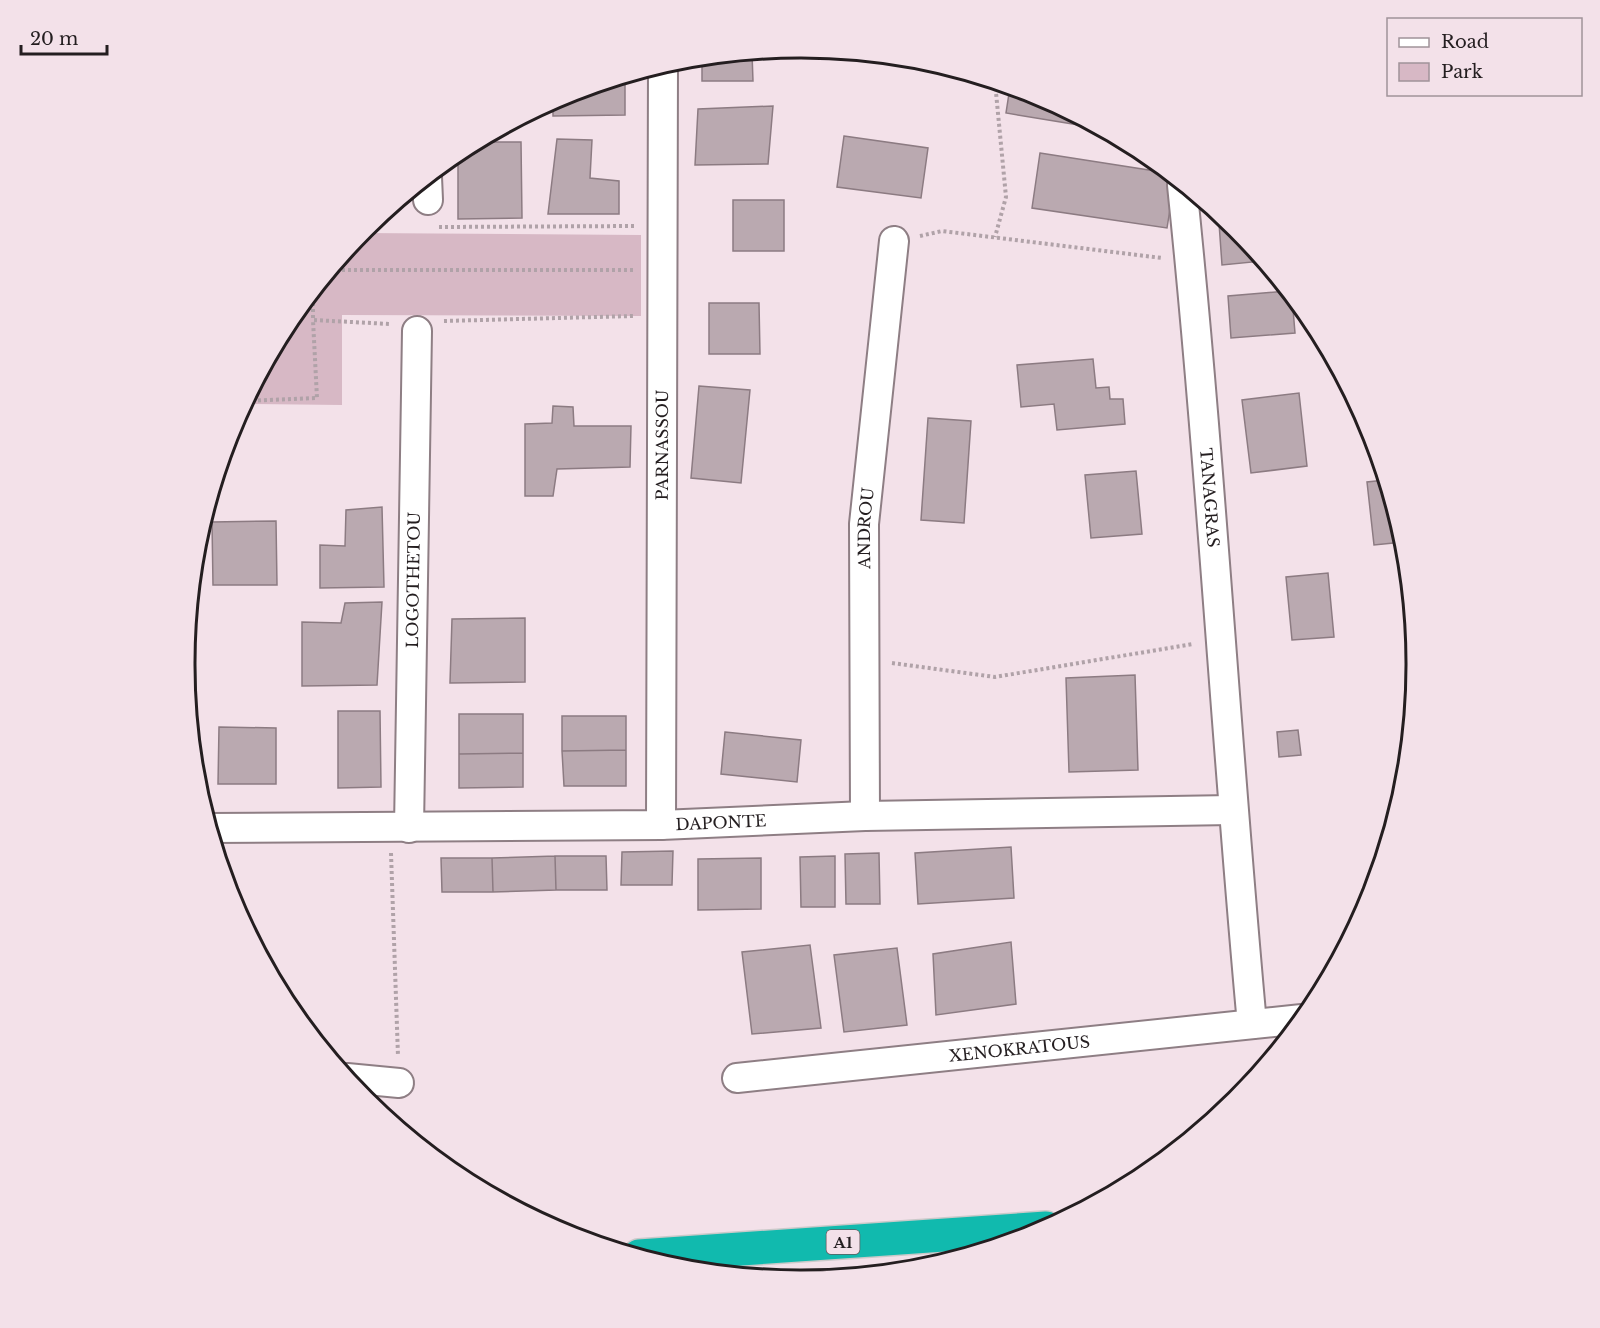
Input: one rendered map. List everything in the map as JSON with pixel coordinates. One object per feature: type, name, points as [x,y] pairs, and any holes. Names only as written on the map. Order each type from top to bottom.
[{"type":"highway","name":"A1","points":[[665,1254],[1013,1230]]},
{"type":"street","name":"PARNASSOU","points":[[661,825],[663,74]]},
{"type":"street","name":"TANAGRAS","points":[[1183,196],[1203,388],[1232,810],[1252,1024]]},
{"type":"street","name":"ANDROU","points":[[865,816],[864,524],[894,241]]},
{"type":"street","name":"LOGOTHETOU","points":[[399,829],[417,331]]},
{"type":"street","name":"DAPONTE","points":[[217,828],[399,829],[661,825],[865,816],[1232,810]]},
{"type":"street","name":"XENOKRATOUS","points":[[737,1078],[1289,1020]]},
{"type":"street","points":[[360,1079],[399,1083]]},
{"type":"path","points":[[995,91],[1006,197],[996,237]]},
{"type":"path","points":[[428,188],[439,228],[662,225]]},
{"type":"path","points":[[894,241],[942,231],[1190,261]]},
{"type":"path","points":[[341,270],[662,270]]},
{"type":"path","points":[[255,401],[317,398],[313,305]]},
{"type":"path","points":[[313,320],[397,324],[417,331],[432,321],[662,315]]},
{"type":"path","points":[[865,660],[995,677],[1220,639]]},
{"type":"path","points":[[399,829],[399,1083]]},
{"type":"green space","points":[[375,233],[641,235],[641,316],[342,315],[342,405],[253,404],[276,361],[320,295]]},
{"type":"building","points":[[752,61],[753,81],[702,81],[702,67]]},
{"type":"building","points":[[625,85],[625,115],[553,116],[553,112],[568,105]]},
{"type":"building","points":[[1009,96],[1074,124],[1006,113]]},
{"type":"building","points":[[773,106],[768,164],[695,165],[698,109]]},
{"type":"building","points":[[844,136],[928,148],[921,198],[837,187]]},
{"type":"building","points":[[557,139],[592,140],[590,178],[619,181],[619,214],[548,214]]},
{"type":"building","points":[[494,142],[521,142],[522,218],[458,219],[458,165]]},
{"type":"building","points":[[1040,153],[1149,170],[1173,188],[1167,228],[1032,208]]},
{"type":"building","points":[[733,200],[784,200],[784,251],[733,251]]},
{"type":"building","points":[[1219,228],[1252,262],[1222,265]]},
{"type":"building","points":[[1277,292],[1293,314],[1295,333],[1231,338],[1228,296]]},
{"type":"building","points":[[709,303],[759,303],[760,354],[709,354]]},
{"type":"building","points":[[1093,359],[1096,388],[1109,387],[1110,399],[1123,399],[1125,424],[1057,430],[1054,404],[1021,407],[1017,365]]},
{"type":"building","points":[[699,386],[750,390],[741,483],[691,478]]},
{"type":"building","points":[[1299,393],[1307,466],[1251,473],[1242,400]]},
{"type":"building","points":[[553,406],[573,407],[574,426],[631,426],[630,467],[557,469],[553,496],[525,496],[525,424],[552,423]]},
{"type":"building","points":[[928,418],[971,421],[964,523],[921,520]]},
{"type":"building","points":[[1136,471],[1142,534],[1091,538],[1085,475]]},
{"type":"building","points":[[1377,481],[1393,543],[1374,545],[1367,482]]},
{"type":"building","points":[[382,507],[384,587],[320,588],[320,545],[345,546],[346,510]]},
{"type":"building","points":[[276,521],[277,585],[213,585],[212,522]]},
{"type":"building","points":[[1328,573],[1334,637],[1292,640],[1286,577]]},
{"type":"building","points":[[382,602],[377,685],[302,686],[302,622],[341,623],[345,603]]},
{"type":"building","points":[[525,618],[525,682],[450,683],[452,619]]},
{"type":"building","points":[[1135,675],[1138,770],[1069,772],[1066,678]]},
{"type":"building","points":[[338,711],[380,711],[381,787],[338,788]]},
{"type":"building","points":[[459,714],[523,714],[523,753],[459,754]]},
{"type":"building","points":[[562,716],[626,716],[626,750],[562,751]]},
{"type":"building","points":[[219,727],[276,728],[276,784],[218,784]]},
{"type":"building","points":[[1298,730],[1301,755],[1279,757],[1277,732]]},
{"type":"building","points":[[725,732],[801,740],[797,782],[721,774]]},
{"type":"building","points":[[626,750],[626,786],[564,786],[562,751]]},
{"type":"building","points":[[523,753],[523,787],[459,788],[459,754]]},
{"type":"building","points":[[1011,847],[1014,898],[918,904],[915,853]]},
{"type":"building","points":[[673,851],[672,885],[621,885],[622,852]]},
{"type":"building","points":[[879,853],[880,904],[846,904],[845,854]]},
{"type":"building","points":[[555,856],[606,856],[607,890],[556,890]]},
{"type":"building","points":[[555,856],[556,890],[493,892],[492,858]]},
{"type":"building","points":[[835,856],[835,907],[801,907],[800,857]]},
{"type":"building","points":[[441,858],[492,858],[493,892],[442,892]]},
{"type":"building","points":[[761,858],[761,909],[698,910],[698,859]]},
{"type":"building","points":[[1011,942],[1016,1004],[936,1015],[933,954]]},
{"type":"building","points":[[810,945],[821,1028],[752,1034],[742,952]]},
{"type":"building","points":[[897,948],[907,1025],[844,1032],[834,955]]}]
